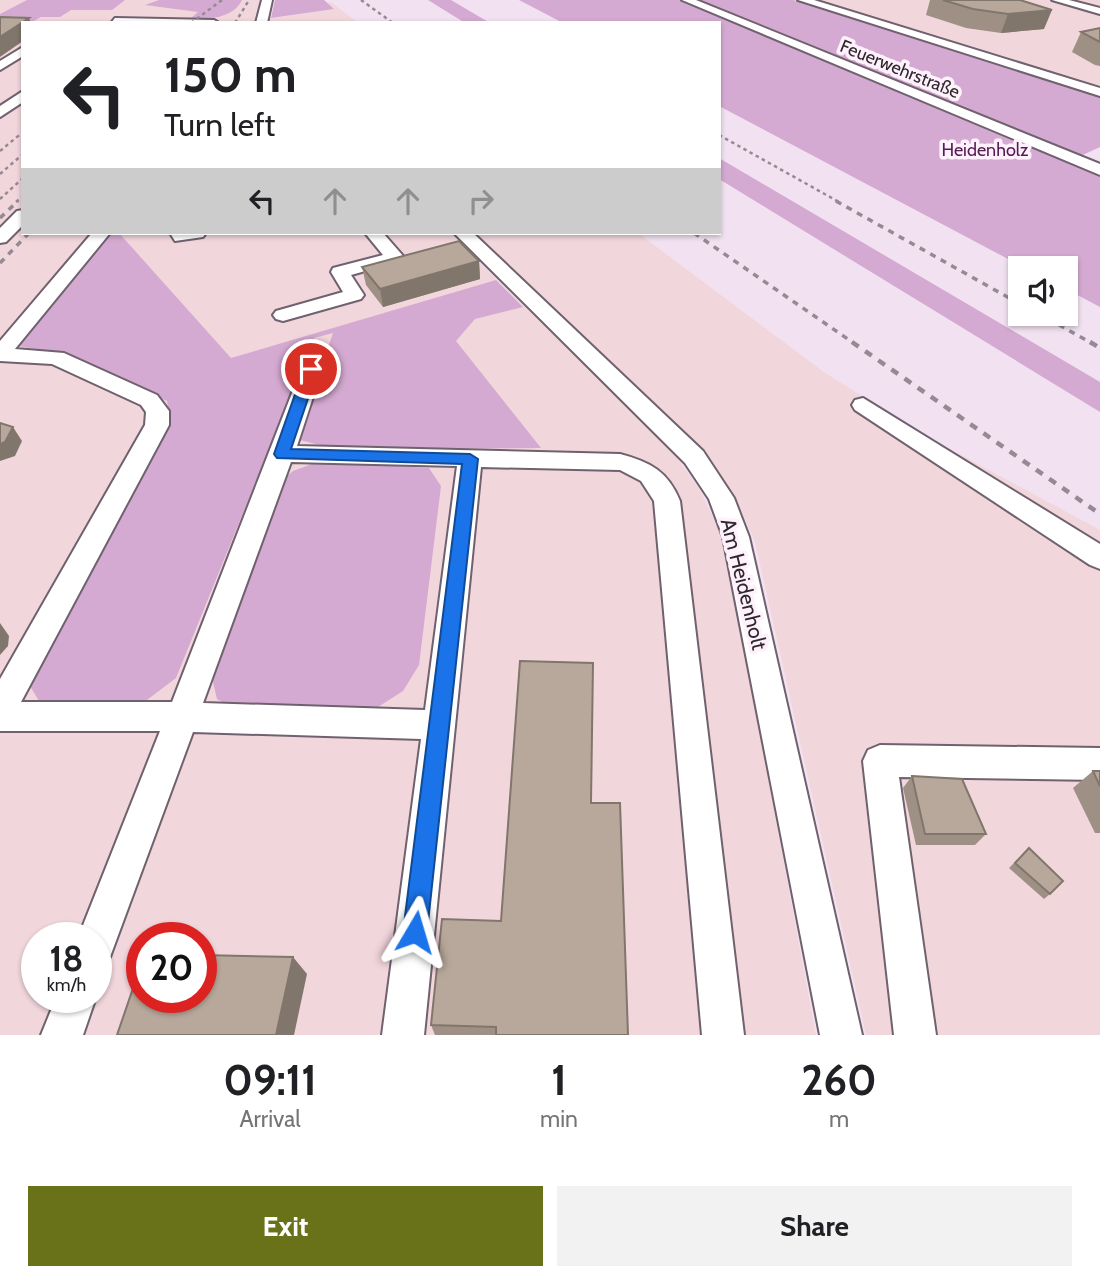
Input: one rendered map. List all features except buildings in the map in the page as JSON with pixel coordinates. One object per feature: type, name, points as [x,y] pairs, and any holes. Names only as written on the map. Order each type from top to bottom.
[{"type":"street","points":[[262,21],[267,0]]},
{"type":"street","name":"Feuerwehrstraße","points":[[687,0],[1100,170]]},
{"type":"street","points":[[803,0],[1100,92]]},
{"type":"street","points":[[1057,0],[1100,11]]},
{"type":"street","points":[[116,21],[134,7]]},
{"type":"street","points":[[0,66],[21,52]]},
{"type":"street","points":[[0,113],[21,97]]},
{"type":"street","points":[[0,238],[21,217]]},
{"type":"street","points":[[0,355],[99,235]]},
{"type":"street","points":[[284,314],[354,295],[340,272],[395,257],[376,235]]},
{"type":"street","name":"Am Heidenholt","points":[[465,235],[694,457],[721,498],[737,537],[841,1035]]},
{"type":"street","points":[[104,922],[282,454],[318,348]]},
{"type":"street","points":[[0,355],[55,358],[149,400],[158,411],[157,425],[0,709]]},
{"type":"street","points":[[863,405],[1100,558]]},
{"type":"street","points":[[282,454],[620,462],[648,472],[661,484],[667,501],[723,1035]]},
{"type":"street","points":[[402,1035],[441,725],[470,459]]},
{"type":"street","points":[[0,716],[181,717],[441,725]]},
{"type":"street","points":[[915,1035],[880,761],[1100,764]]},
{"type":"street","points":[[62,1035],[70,1013]]},
{"type":"lane","points":[[1076,160],[1100,149]]},
{"type":"shaded area","points":[[0,0],[263,0],[257,21],[21,21],[21,235],[452,235],[674,453],[701,492],[724,541],[816,1035],[0,1035]]},
{"type":"shaded area","points":[[793,0],[1100,0],[1100,97]]},
{"type":"shaded area","points":[[331,2],[355,21],[266,21],[333,9],[327,3]]},
{"type":"shaded area","points":[[477,235],[641,235],[824,372],[917,431],[1100,530],[1100,1035],[866,1035],[755,542],[736,498],[706,454]]},
{"type":"green space","points":[[27,0],[125,0],[112,10],[71,10],[60,17],[41,17],[34,21],[21,21],[21,23],[0,24],[0,14]]},
{"type":"green space","points":[[159,0],[242,0],[233,11],[226,14],[190,19],[198,12],[145,5]]},
{"type":"green space","points":[[275,0],[324,0],[334,9],[271,18]]},
{"type":"green space","points":[[428,0],[451,0],[487,21],[462,21]]},
{"type":"green space","name":"Heidenholz","points":[[519,0],[793,0],[1100,97],[1100,147],[1072,160],[1100,172],[1100,307],[1078,295],[1078,256],[1008,256],[1008,259],[721,107],[721,21],[559,21]]},
{"type":"green space","points":[[721,159],[1100,382],[1100,412],[721,180]]},
{"type":"green space","points":[[105,235],[121,235],[231,358],[496,280],[523,307],[475,319],[456,341],[541,448],[335,449],[296,439],[333,333],[314,338],[176,678],[143,703],[39,701],[27,681],[170,419],[167,401],[63,354],[18,346]]},
{"type":"green space","points":[[320,461],[429,468],[441,486],[419,665],[403,691],[378,707],[238,711],[217,699],[212,678],[278,484],[293,471]]},
{"type":"railway","points":[[194,21],[222,0]]},
{"type":"railway","points":[[236,21],[249,0]]},
{"type":"railway","points":[[361,0],[390,21]]},
{"type":"railway","points":[[0,151],[21,134]]},
{"type":"railway","points":[[721,136],[839,202]]},
{"type":"railway","points":[[0,174],[21,156]]},
{"type":"railway","points":[[0,199],[21,180]]},
{"type":"railway","points":[[16,202],[21,198]]},
{"type":"railway","points":[[0,218],[18,201]]},
{"type":"railway","points":[[836,201],[1008,297]]},
{"type":"railway","points":[[0,263],[27,235]]},
{"type":"railway","points":[[697,235],[855,344]]},
{"type":"railway","points":[[1061,326],[1093,344]]},
{"type":"railway","points":[[852,342],[1100,514]]},
{"type":"railway","points":[[1090,342],[1100,348]]},
{"type":"route","points":[[311,369],[282,454],[470,459],[415,932]]}]
